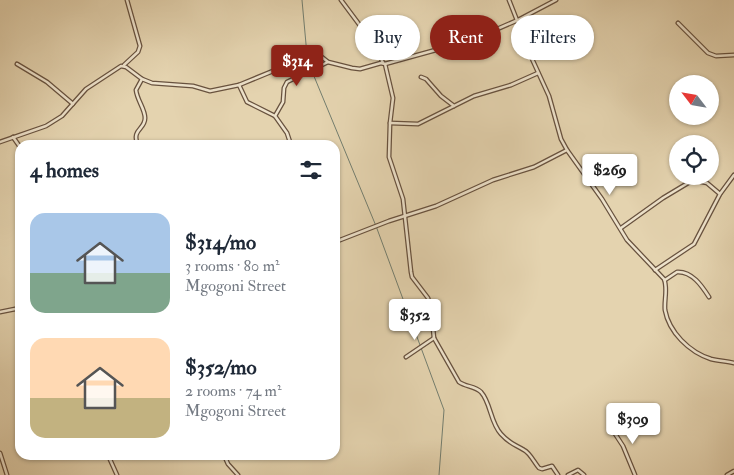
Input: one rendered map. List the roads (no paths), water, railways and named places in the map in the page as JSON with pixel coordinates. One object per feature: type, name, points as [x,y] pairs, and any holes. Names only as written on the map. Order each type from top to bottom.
[{"type":"street","points":[[0,142],[57,119],[66,112],[86,89],[115,69],[124,66],[138,52],[140,46],[126,0]]},
{"type":"street","points":[[341,0],[376,47],[384,63],[393,98],[389,157],[403,199],[411,272],[430,302],[434,338],[460,382],[480,390],[500,434],[511,444],[526,451],[539,468],[552,466],[558,475]]},
{"type":"street","points":[[510,0],[516,15]]},
{"type":"street","points":[[528,15],[556,0]]},
{"type":"street","points":[[124,66],[142,79],[152,83],[193,86],[210,90],[239,85],[290,64],[311,53],[318,54],[328,62],[360,69],[472,40],[511,23]]},
{"type":"street","points":[[678,23],[708,53],[716,56],[734,55]]},
{"type":"street","points":[[533,60],[548,96],[561,139],[567,150],[627,240],[665,280],[664,301],[667,316],[679,337],[688,347],[701,355],[734,363]]},
{"type":"street","points":[[275,116],[283,102],[284,88],[287,82],[328,62]]},
{"type":"street","points":[[17,64],[47,82],[73,104]]},
{"type":"street","points":[[390,123],[418,124],[478,95],[511,85],[538,73]]},
{"type":"street","points":[[421,77],[426,79],[440,96],[454,106]]},
{"type":"street","points":[[136,140],[136,133],[144,123],[145,118],[136,90],[142,79]]},
{"type":"street","points":[[239,85],[247,102],[275,116],[287,133],[289,140]]},
{"type":"street","points":[[340,240],[436,206],[493,180],[534,167],[567,150]]},
{"type":"street","points":[[655,270],[694,244],[720,194],[734,175]]},
{"type":"street","points":[[620,228],[693,180],[704,181],[720,194]]},
{"type":"street","points":[[665,280],[677,272],[687,274],[699,283],[709,298]]},
{"type":"street","points":[[0,312],[15,309]]},
{"type":"street","points":[[406,357],[434,338]]},
{"type":"street","points":[[610,426],[623,446],[635,475]]},
{"type":"street","points":[[0,453],[7,475]]},
{"type":"street","points":[[110,460],[116,474],[113,475]]},
{"type":"street","points":[[226,460],[238,475]]},
{"type":"street","points":[[568,475],[578,470],[584,475]]},
{"type":"street","points":[[727,475],[734,471]]},
{"type":"waterway","points":[[302,0],[307,55],[311,69],[376,226],[444,410],[439,475]]}]
